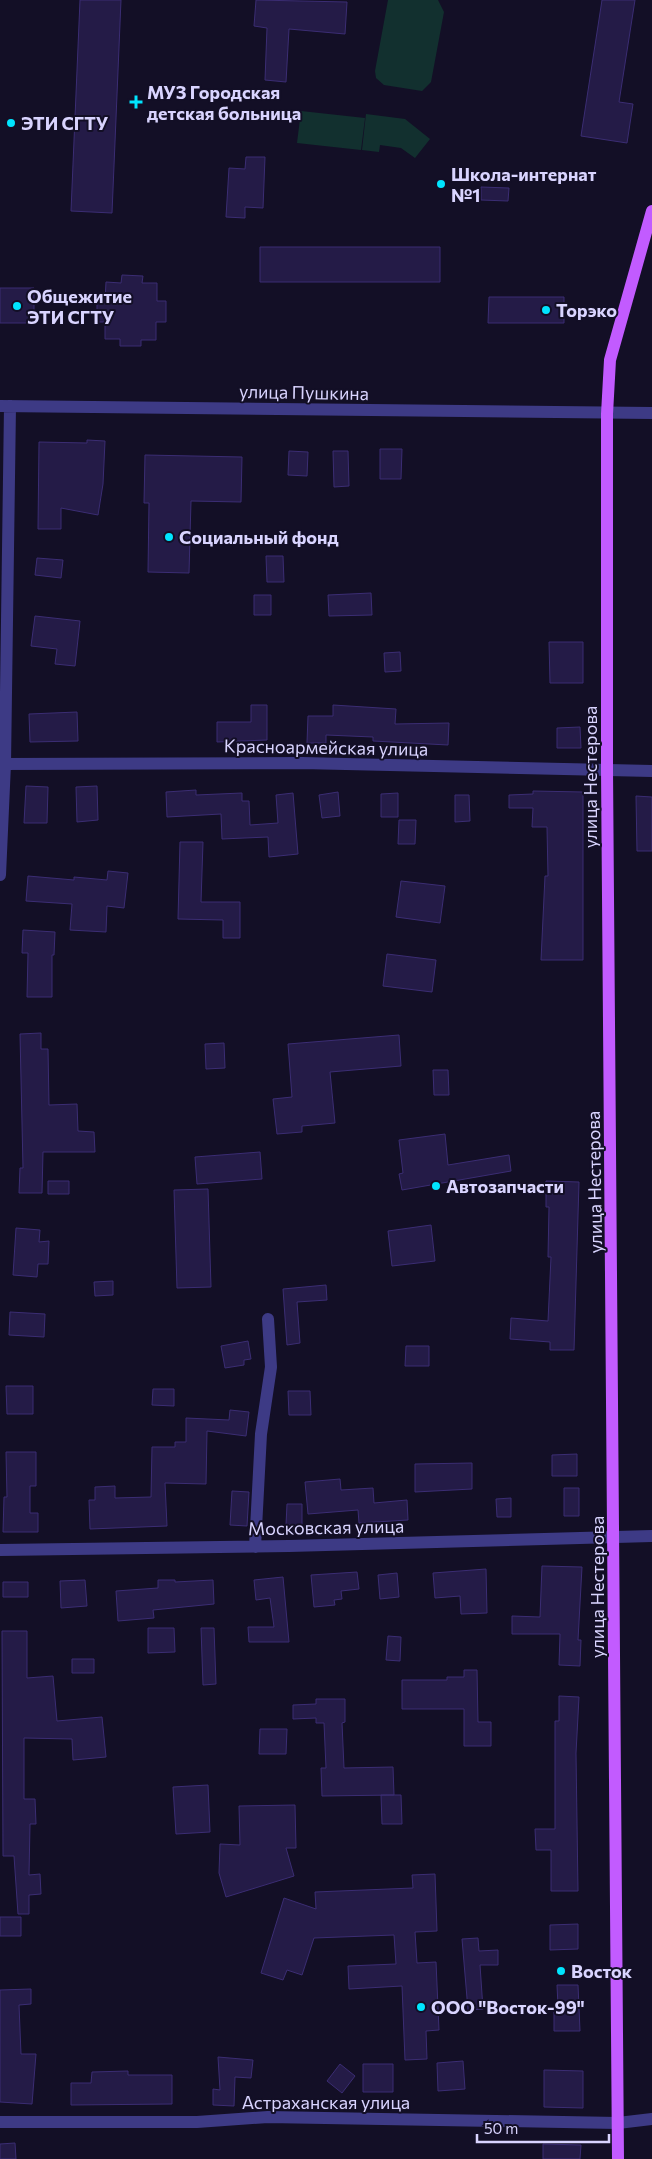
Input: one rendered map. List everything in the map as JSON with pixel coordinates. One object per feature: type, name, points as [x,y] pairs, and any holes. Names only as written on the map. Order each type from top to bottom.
[{"type":"main road","name":"улица Нестерова","points":[[618,2159],[607,770],[607,414],[610,360],[652,211]]},
{"type":"street","name":"улица Пушкина","points":[[5,406],[652,413]]},
{"type":"street","points":[[0,875],[5,406]]},
{"type":"street","name":"Красноармейская улица","points":[[2,764],[302,763],[652,771]]},
{"type":"street","points":[[255,1547],[261,1434],[270,1367],[268,1319]]},
{"type":"street","name":"Московская улица","points":[[0,1550],[255,1547],[652,1536]]},
{"type":"street","name":"Астраханская улица","points":[[0,2122],[197,2122],[268,2117],[618,2123],[652,2119]]},
{"type":"green space","points":[[388,0],[438,0],[444,12],[431,82],[422,91],[384,85],[376,78],[375,71]]},
{"type":"green space","points":[[301,111],[365,118],[361,150],[297,143]]},
{"type":"green space","points":[[366,114],[405,119],[430,139],[415,158],[401,148],[380,145],[379,152],[362,150]]},
{"type":"building","points":[[80,0],[121,0],[112,213],[71,211]]},
{"type":"building","points":[[256,0],[347,2],[345,34],[289,29],[286,82],[265,80],[267,28],[254,26]]},
{"type":"building","points":[[602,0],[635,0],[619,102],[633,104],[627,143],[581,136]]},
{"type":"building","points":[[246,157],[265,157],[263,208],[245,207],[245,218],[226,217],[229,168],[245,169]]},
{"type":"building","points":[[481,187],[509,188],[508,201],[481,200]]},
{"type":"building","points":[[260,247],[440,247],[440,282],[260,282]]},
{"type":"building","points":[[122,275],[143,276],[142,283],[157,283],[157,301],[166,301],[166,322],[156,322],[156,340],[141,340],[141,346],[120,346],[120,339],[105,339],[105,322],[97,322],[97,301],[105,301],[106,282],[121,283]]},
{"type":"building","name":"Общежитие ЭТИ СГТУ","points":[[0,288],[34,288],[34,323],[0,323]]},
{"type":"building","points":[[489,297],[564,297],[564,323],[488,323]]},
{"type":"building","points":[[87,440],[105,441],[103,484],[98,515],[61,508],[61,529],[38,529],[39,442],[87,443]]},
{"type":"building","points":[[380,449],[402,449],[401,479],[380,479]]},
{"type":"building","points":[[289,451],[308,452],[307,476],[288,475]]},
{"type":"building","points":[[333,451],[348,451],[349,486],[334,487]]},
{"type":"building","name":"Социальный фонд","points":[[145,455],[242,457],[241,502],[191,501],[189,573],[148,572],[149,503],[144,503]]},
{"type":"building","points":[[266,556],[283,556],[284,582],[267,582]]},
{"type":"building","points":[[37,558],[63,560],[61,578],[35,575]]},
{"type":"building","points":[[371,593],[372,615],[329,616],[328,595]]},
{"type":"building","points":[[254,595],[271,595],[271,615],[254,615]]},
{"type":"building","points":[[35,616],[80,621],[75,666],[55,664],[57,649],[31,646]]},
{"type":"building","points":[[549,642],[583,642],[583,683],[550,683]]},
{"type":"building","points":[[400,652],[401,671],[385,672],[384,653]]},
{"type":"building","points":[[251,705],[267,705],[267,740],[217,742],[217,722],[251,722]]},
{"type":"building","points":[[333,705],[396,709],[395,724],[449,723],[448,745],[373,741],[373,737],[326,735],[326,743],[307,743],[308,716],[333,716]]},
{"type":"building","points":[[77,712],[78,741],[30,742],[29,714]]},
{"type":"building","points":[[580,727],[581,748],[557,748],[557,728]]},
{"type":"building","points":[[26,786],[48,787],[47,823],[24,823]]},
{"type":"building","points":[[97,786],[98,820],[77,822],[76,787]]},
{"type":"building","points":[[196,790],[196,795],[242,793],[242,801],[249,801],[250,825],[278,823],[276,795],[293,793],[298,854],[269,857],[268,837],[222,839],[221,814],[167,817],[166,792]]},
{"type":"building","points":[[533,791],[583,792],[583,960],[541,960],[545,876],[548,876],[547,827],[532,827],[533,808],[509,808],[509,795],[533,794]]},
{"type":"building","points":[[338,792],[340,816],[322,818],[319,795]]},
{"type":"building","points":[[398,793],[398,817],[381,817],[381,794]]},
{"type":"building","points":[[455,795],[469,795],[470,821],[455,822]]},
{"type":"building","points":[[636,796],[652,797],[652,851],[637,851]]},
{"type":"building","points":[[399,820],[416,820],[415,844],[398,844]]},
{"type":"building","points":[[180,842],[203,842],[201,902],[240,902],[240,938],[223,938],[223,920],[178,919]]},
{"type":"building","points":[[108,871],[128,873],[124,908],[107,906],[106,932],[70,930],[72,904],[26,901],[28,876],[74,880],[74,877],[107,880]]},
{"type":"building","points":[[401,881],[445,886],[440,923],[396,917]]},
{"type":"building","points":[[23,930],[55,932],[54,955],[52,955],[52,997],[27,997],[28,953],[22,953]]},
{"type":"building","points":[[387,954],[436,960],[432,992],[383,986]]},
{"type":"building","points":[[41,1033],[41,1049],[48,1049],[49,1105],[77,1104],[78,1131],[94,1132],[95,1152],[43,1152],[42,1193],[19,1193],[20,1168],[23,1168],[20,1034]]},
{"type":"building","points":[[399,1035],[401,1066],[330,1072],[335,1123],[302,1126],[302,1132],[277,1134],[273,1099],[292,1097],[288,1044]]},
{"type":"building","points":[[224,1043],[225,1068],[206,1069],[205,1044]]},
{"type":"building","points":[[433,1070],[448,1070],[449,1095],[434,1095]]},
{"type":"building","points":[[445,1134],[448,1165],[509,1155],[511,1171],[402,1190],[399,1174],[403,1173],[399,1140]]},
{"type":"building","points":[[260,1152],[262,1179],[197,1184],[195,1157]]},
{"type":"building","points":[[48,1181],[69,1181],[69,1194],[48,1194]]},
{"type":"building","points":[[546,1181],[579,1182],[574,1350],[550,1350],[550,1342],[510,1339],[511,1318],[548,1321],[551,1257],[548,1257],[549,1207],[546,1207]]},
{"type":"building","points":[[208,1189],[211,1287],[177,1288],[174,1190]]},
{"type":"building","points":[[431,1225],[435,1261],[392,1266],[388,1231]]},
{"type":"building","points":[[16,1228],[40,1230],[39,1242],[49,1241],[48,1264],[38,1264],[37,1277],[13,1275]]},
{"type":"building","points":[[113,1281],[113,1295],[95,1296],[94,1282]]},
{"type":"building","points":[[326,1285],[327,1300],[297,1302],[300,1343],[287,1345],[283,1289]]},
{"type":"building","points":[[10,1312],[45,1314],[44,1337],[9,1335]]},
{"type":"building","points":[[248,1341],[251,1359],[244,1360],[244,1365],[225,1368],[221,1346]]},
{"type":"building","points":[[406,1346],[429,1346],[429,1366],[405,1366]]},
{"type":"building","points":[[6,1386],[33,1386],[33,1414],[7,1414]]},
{"type":"building","points":[[153,1389],[174,1389],[174,1406],[152,1405]]},
{"type":"building","points":[[288,1391],[310,1391],[311,1415],[289,1415]]},
{"type":"building","points":[[230,1410],[249,1412],[246,1436],[207,1431],[206,1484],[165,1483],[167,1526],[90,1529],[89,1500],[95,1500],[95,1487],[115,1486],[115,1498],[151,1497],[152,1447],[175,1447],[175,1442],[186,1442],[186,1418],[229,1420]]},
{"type":"building","points":[[6,1452],[36,1452],[36,1486],[30,1486],[30,1513],[38,1513],[38,1532],[3,1532],[4,1497],[7,1497]]},
{"type":"building","points":[[577,1454],[577,1476],[552,1476],[552,1455]]},
{"type":"building","points":[[472,1463],[472,1489],[415,1492],[415,1464]]},
{"type":"building","points":[[340,1479],[341,1490],[373,1488],[374,1503],[407,1500],[408,1520],[359,1523],[358,1510],[308,1514],[305,1482]]},
{"type":"building","points":[[564,1488],[579,1488],[579,1516],[564,1516]]},
{"type":"building","points":[[232,1491],[249,1492],[247,1526],[230,1525]]},
{"type":"building","points":[[511,1498],[511,1517],[497,1517],[496,1499]]},
{"type":"building","points":[[287,1504],[302,1504],[302,1525],[286,1525]]},
{"type":"building","points":[[542,1566],[582,1567],[578,1640],[581,1640],[580,1666],[559,1665],[560,1634],[512,1634],[512,1616],[540,1617]]},
{"type":"building","points":[[486,1569],[487,1613],[461,1614],[460,1596],[435,1598],[433,1573]]},
{"type":"building","points":[[357,1572],[359,1589],[341,1591],[342,1599],[334,1600],[335,1605],[314,1607],[311,1575]]},
{"type":"building","points":[[397,1573],[399,1597],[380,1599],[378,1575]]},
{"type":"building","points":[[283,1577],[289,1642],[249,1642],[248,1627],[274,1627],[270,1598],[256,1600],[254,1580]]},
{"type":"building","points":[[85,1580],[87,1606],[61,1608],[60,1581]]},
{"type":"building","points":[[158,1580],[175,1580],[175,1582],[213,1580],[214,1604],[153,1610],[154,1618],[118,1621],[116,1591],[158,1588]]},
{"type":"building","points":[[3,1582],[28,1582],[28,1597],[3,1597]]},
{"type":"building","points":[[148,1628],[174,1628],[175,1652],[148,1653]]},
{"type":"building","points":[[201,1628],[214,1628],[216,1684],[203,1685]]},
{"type":"building","points":[[2,1631],[27,1631],[27,1678],[53,1676],[57,1721],[102,1717],[106,1757],[73,1760],[72,1739],[24,1738],[24,1799],[35,1799],[36,1824],[30,1824],[29,1875],[40,1874],[41,1894],[29,1895],[29,1914],[18,1914],[14,1856],[3,1856]]},
{"type":"building","points":[[388,1636],[401,1637],[400,1661],[386,1660]]},
{"type":"building","points":[[72,1659],[94,1659],[94,1673],[72,1673]]},
{"type":"building","points":[[464,1670],[477,1670],[478,1722],[491,1722],[491,1746],[464,1746],[464,1709],[402,1709],[402,1680],[447,1680],[447,1677],[464,1677]]},
{"type":"building","points":[[559,1696],[579,1697],[576,1753],[578,1891],[551,1891],[551,1850],[536,1850],[535,1829],[555,1829],[555,1721],[559,1721]]},
{"type":"building","points":[[316,1699],[345,1699],[345,1722],[342,1723],[344,1768],[393,1767],[394,1795],[322,1796],[321,1768],[326,1768],[324,1723],[316,1723],[316,1718],[293,1719],[293,1705],[316,1704]]},
{"type":"building","points":[[260,1729],[287,1729],[286,1754],[259,1754]]},
{"type":"building","points":[[208,1785],[210,1832],[176,1834],[173,1787]]},
{"type":"building","points":[[381,1795],[401,1795],[402,1824],[382,1824]]},
{"type":"building","points":[[295,1805],[296,1848],[286,1848],[294,1876],[226,1897],[219,1873],[220,1844],[240,1845],[239,1806]]},
{"type":"building","points":[[435,1874],[437,1931],[415,1932],[417,1963],[436,1962],[439,2030],[426,2031],[427,2059],[405,2060],[402,1986],[349,1989],[348,1966],[396,1964],[394,1935],[314,1938],[302,1975],[287,1970],[283,1980],[261,1973],[284,1898],[316,1909],[315,1892],[413,1888],[412,1875]]},
{"type":"building","points":[[0,1917],[21,1917],[21,1936],[0,1936]]},
{"type":"building","points":[[578,1924],[578,1949],[550,1950],[550,1925]]},
{"type":"building","points":[[478,1938],[479,1951],[498,1950],[498,1965],[480,1965],[483,2009],[468,2010],[462,1939]]},
{"type":"building","points":[[557,1985],[578,1985],[580,2031],[554,2031],[554,2006],[558,2006]]},
{"type":"building","points":[[31,1989],[31,2004],[19,2005],[21,2054],[36,2054],[32,2104],[0,2102],[0,1990]]},
{"type":"building","points":[[218,2057],[253,2060],[251,2078],[235,2077],[234,2106],[213,2105],[213,2089],[220,2090]]},
{"type":"building","points":[[463,2061],[465,2089],[438,2091],[437,2063]]},
{"type":"building","points":[[340,2064],[355,2076],[342,2093],[327,2081]]},
{"type":"building","points":[[363,2064],[393,2064],[393,2092],[363,2092]]},
{"type":"building","points":[[544,2070],[583,2071],[583,2108],[544,2107]]},
{"type":"building","points":[[128,2071],[128,2075],[172,2075],[172,2104],[71,2105],[71,2083],[91,2083],[92,2072]]},
{"type":"building","points":[[15,2143],[16,2159],[0,2159],[0,2144]]},
{"type":"building","points":[[543,2144],[581,2145],[580,2159],[543,2159]]},
{"type":"place","name":"МУЗ Городская детская больница","points":[[136,102]]},
{"type":"place","name":"ЭТИ СГТУ","points":[[11,123]]},
{"type":"place","name":"Школа-интернат №1","points":[[441,184]]},
{"type":"place","name":"Общежитие ЭТИ СГТУ","points":[[17,306]]},
{"type":"place","name":"Торэко","points":[[546,310]]},
{"type":"place","name":"Социальный фонд","points":[[169,537]]},
{"type":"place","name":"Автозапчасти","points":[[436,1186]]},
{"type":"place","name":"Восток","points":[[561,1971]]},
{"type":"place","name":"ООО \"Восток-99\"","points":[[421,2007]]}]
